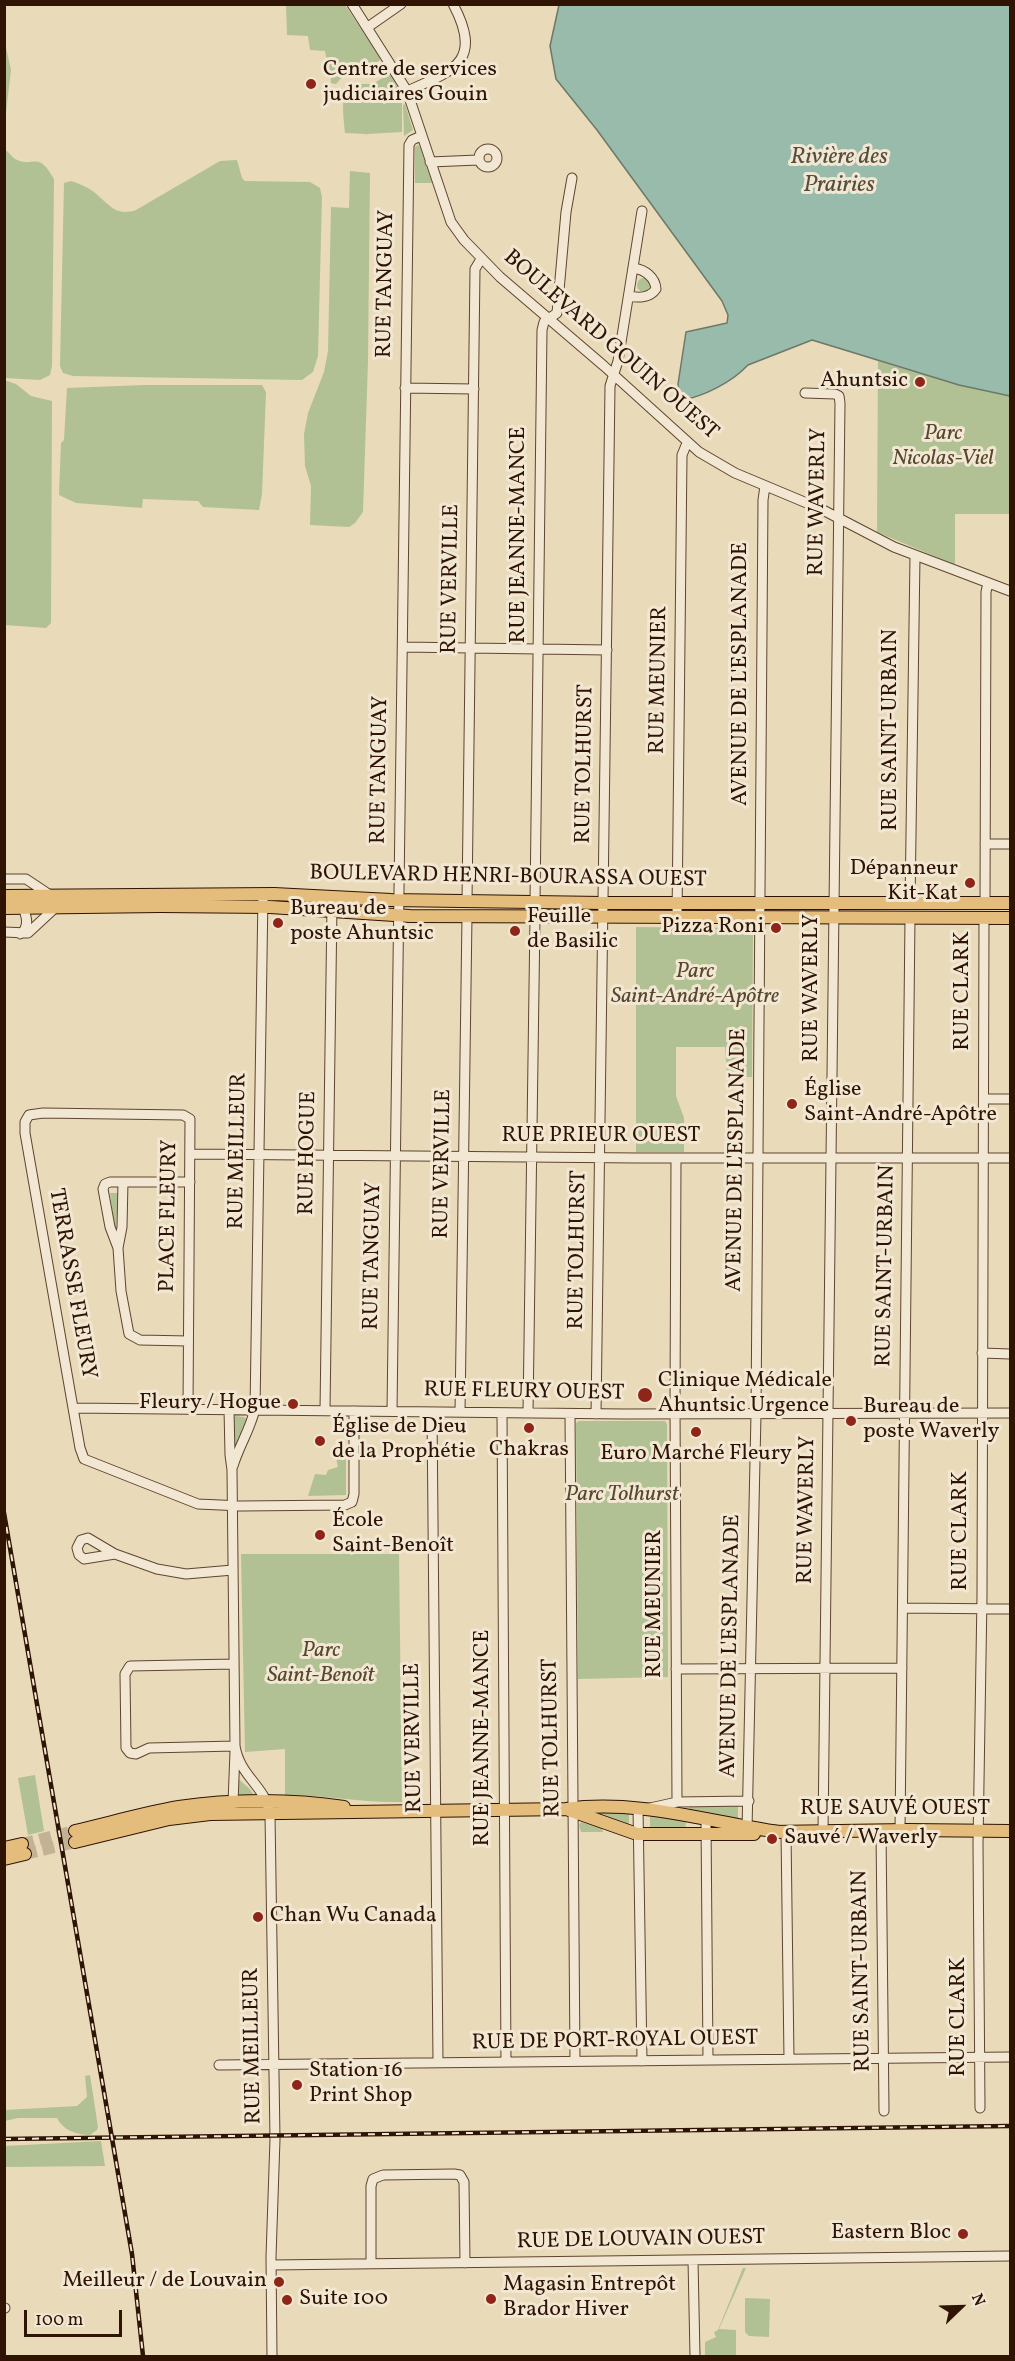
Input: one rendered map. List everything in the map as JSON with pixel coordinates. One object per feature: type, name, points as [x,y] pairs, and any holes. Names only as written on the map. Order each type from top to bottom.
[{"type":"main road","name":"BOULEVARD HENRI-BOURASSA OUEST","points":[[4,908],[50,895],[263,901],[332,911],[398,915],[760,919],[1011,918]]},
{"type":"main road","name":"BOULEVARD HENRI-BOURASSA OUEST","points":[[4,896],[55,908],[333,897],[677,904],[1011,903]]},
{"type":"main road","name":"RUE SAUVÉ OUEST","points":[[269,1808],[233,1803],[176,1808],[75,1837],[177,1818],[235,1813],[314,1802],[369,1811],[571,1810],[598,1806],[642,1808],[747,1831]]},
{"type":"main road","name":"RUE SAUVÉ OUEST","points":[[571,1810],[639,1834],[706,1835],[747,1831],[1011,1831]]},
{"type":"main road","points":[[4,1848],[23,1849],[4,1859]]},
{"type":"street","name":"BOULEVARD GOUIN OUEST","points":[[352,4],[407,92],[451,222],[481,259],[613,374],[687,443],[720,465],[877,539],[915,556],[1011,591]]},
{"type":"street","points":[[368,27],[401,4]]},
{"type":"street","points":[[407,92],[450,72],[461,60],[465,46],[465,33],[453,4]]},
{"type":"street","name":"RUE TANGUAY","points":[[392,1411],[409,145],[412,140],[421,136]]},
{"type":"street","points":[[430,162],[478,160]]},
{"type":"street","name":"RUE JEANNE-MANCE","points":[[535,902],[542,330],[544,322],[557,313],[566,212],[572,178]]},
{"type":"street","name":"RUE TOLHURST","points":[[596,1414],[610,386],[618,361],[642,211]]},
{"type":"street","name":"RUE VERVILLE","points":[[467,901],[475,269],[481,259]]},
{"type":"street","points":[[628,296],[644,297],[656,289],[654,281],[647,273],[634,268]]},
{"type":"street","points":[[405,388],[474,389]]},
{"type":"street","name":"RUE WAVERLY","points":[[805,393],[835,394],[840,400],[823,1831]]},
{"type":"street","name":"RUE MEUNIER","points":[[677,918],[682,455],[687,443]]},
{"type":"street","name":"AVENUE DE L'ESPLANADE","points":[[747,1831],[756,1414],[763,500],[765,486]]},
{"type":"street","name":"RUE SAINT-URBAIN","points":[[910,904],[913,564],[915,556]]},
{"type":"street","name":"RUE CLARK","points":[[985,903],[986,603],[988,583]]},
{"type":"street","points":[[403,647],[607,650]]},
{"type":"street","points":[[985,844],[1011,844]]},
{"type":"street","points":[[4,879],[29,880],[50,895]]},
{"type":"street","points":[[17,879],[24,887],[22,902],[27,921],[25,930],[20,934]]},
{"type":"street","name":"RUE HOGUE","points":[[325,1410],[333,897]]},
{"type":"street","name":"RUE MEILLEUR","points":[[232,1470],[257,1428],[259,1419],[255,1409],[263,901]]},
{"type":"street","points":[[4,932],[20,934],[31,932],[55,908]]},
{"type":"street","name":"RUE VERVILLE","points":[[460,1413],[466,916]]},
{"type":"street","points":[[528,1413],[535,917]]},
{"type":"street","name":"RUE SAINT-URBAIN","points":[[900,1830],[910,918]]},
{"type":"street","name":"RUE CLARK","points":[[980,2108],[979,1830],[984,918]]},
{"type":"street","points":[[984,1099],[1011,1099]]},
{"type":"street","name":"PLACE FLEURY","points":[[27,1118],[37,1113],[185,1115],[189,1118],[191,1154],[188,1408]]},
{"type":"street","name":"TERRASSE FLEURY","points":[[27,1118],[25,1133],[82,1457],[88,1462],[188,1502],[232,1506]]},
{"type":"street","name":"RUE PRIEUR OUEST","points":[[191,1154],[600,1158],[1011,1158]]},
{"type":"street","name":"RUE MEUNIER","points":[[676,1158],[677,1802]]},
{"type":"street","points":[[123,1182],[122,1227],[118,1248],[121,1291],[131,1336],[138,1340],[188,1341]]},
{"type":"street","points":[[118,1248],[110,1227],[103,1189],[107,1183],[190,1182]]},
{"type":"street","points":[[982,1353],[1011,1354]]},
{"type":"street","name":"RUE FLEURY OUEST","points":[[73,1408],[675,1415],[1011,1413]]},
{"type":"street","points":[[229,1409],[232,1470],[235,1746],[233,1803]]},
{"type":"street","points":[[232,1506],[336,1506],[350,1503],[355,1491],[354,1411]]},
{"type":"street","name":"RUE VERVILLE","points":[[432,1412],[438,2063]]},
{"type":"street","name":"RUE JEANNE-MANCE","points":[[502,1413],[506,2062]]},
{"type":"street","name":"RUE TOLHURST","points":[[570,1414],[571,1810],[575,2061]]},
{"type":"street","points":[[115,1554],[145,1566],[178,1573],[232,1570]]},
{"type":"street","points":[[903,1608],[1011,1609]]},
{"type":"street","points":[[234,1664],[130,1666],[125,1674],[126,1748],[130,1753],[136,1754],[149,1748],[235,1746]]},
{"type":"street","points":[[676,1669],[902,1668]]},
{"type":"street","points":[[235,1746],[242,1767],[265,1796],[269,1808]]},
{"type":"street","points":[[642,2061],[639,1834],[642,1808],[677,1802],[749,1801]]},
{"type":"street","name":"RUE MEILLEUR","points":[[269,1808],[275,2154],[271,2265],[272,2356]]},
{"type":"street","points":[[706,1821],[708,2060]]},
{"type":"street","name":"RUE SAINT-URBAIN","points":[[881,1830],[884,2111]]},
{"type":"street","points":[[783,1832],[789,2059]]},
{"type":"street","name":"RUE DE PORT-ROYAL OUEST","points":[[219,2065],[1011,2056]]},
{"type":"street","points":[[371,2264],[370,2186],[373,2179],[383,2175],[460,2175],[464,2183],[465,2262]]},
{"type":"street","name":"RUE DE LOUVAIN OUEST","points":[[271,2265],[1011,2256]]},
{"type":"street","points":[[693,2260],[695,2356]]},
{"type":"green space","points":[[286,5],[345,5],[379,55],[380,60],[362,72],[342,77],[336,84],[331,83],[325,51],[310,50],[308,36],[287,35]]},
{"type":"green space","points":[[5,43],[11,70],[5,121]]},
{"type":"green space","points":[[390,73],[402,94],[402,132],[367,134],[367,136],[366,134],[345,133],[343,107],[347,88],[351,84],[373,84]]},
{"type":"green space","points":[[405,104],[413,130],[404,136],[403,105]]},
{"type":"green space","points":[[418,145],[432,183],[415,183],[415,147]]},
{"type":"green space","points":[[4,149],[21,162],[39,162],[54,179],[52,366],[50,375],[40,380],[5,378]]},
{"type":"green space","points":[[237,160],[245,181],[310,182],[320,188],[322,197],[318,356],[313,372],[302,380],[73,376],[63,373],[60,366],[64,183],[71,181],[83,186],[117,211],[129,212],[220,161]]},
{"type":"green space","points":[[350,171],[370,173],[368,361],[363,512],[349,527],[310,525],[311,486],[305,466],[304,434],[308,413],[324,372],[328,351],[331,207],[349,208]]},
{"type":"green space","points":[[644,278],[649,280],[651,285],[649,290],[644,292],[639,290],[637,285],[639,280]]},
{"type":"green space","name":"Parc Nicolas-Viel","points":[[878,361],[959,385],[1010,396],[1010,514],[955,514],[955,565],[877,532]]},
{"type":"green space","points":[[4,380],[16,384],[31,396],[52,401],[51,623],[46,628],[5,625]]},
{"type":"green space","points":[[262,385],[266,392],[262,494],[259,510],[203,507],[198,501],[143,499],[142,508],[76,503],[59,495],[61,443],[64,440],[67,388]]},
{"type":"green space","name":"Parc Saint-André-Apôtre","points":[[636,927],[749,928],[753,932],[752,1077],[727,1077],[725,1047],[676,1047],[676,1096],[684,1118],[684,1152],[636,1152]]},
{"type":"green space","points":[[110,1193],[118,1193],[116,1227],[114,1224]]},
{"type":"green space","points":[[236,1416],[248,1420],[236,1446],[234,1445],[232,1419]]},
{"type":"green space","name":"Parc Tolhurst","points":[[579,1421],[665,1421],[667,1424],[668,1677],[578,1679],[576,1423]]},
{"type":"green space","points":[[340,1450],[346,1453],[346,1495],[308,1496],[315,1474],[326,1475],[328,1470],[338,1467],[336,1458]]},
{"type":"green space","name":"Parc Saint-Benoît","points":[[241,1554],[399,1554],[402,1802],[285,1795],[285,1749],[245,1752]]},
{"type":"green space","points":[[35,1775],[44,1831],[28,1835],[18,1778]]},
{"type":"green space","points":[[236,1777],[250,1789],[254,1796],[237,1795]]},
{"type":"green space","points":[[738,1805],[738,1821],[689,1813],[689,1806]]},
{"type":"green space","points":[[582,1811],[629,1812],[629,1826]]},
{"type":"green space","points":[[650,1815],[686,1822],[685,1831],[650,1830]]},
{"type":"green space","points":[[581,1822],[602,1828],[603,1832],[581,1832],[579,1825]]},
{"type":"green space","points":[[90,2075],[98,2127],[90,2135],[70,2131],[57,2118],[18,2118],[5,2121],[5,2110],[77,2106],[87,2097],[85,2076]]},
{"type":"green space","points":[[101,2141],[105,2166],[5,2167],[5,2146]]},
{"type":"green space","points":[[743,2268],[746,2268],[719,2329],[736,2330],[736,2356],[705,2356],[705,2342],[716,2337],[714,2332],[718,2330]]},
{"type":"green space","points":[[745,2298],[770,2299],[769,2337],[749,2336],[745,2332]]},
{"type":"water","name":"Rivière des Prairies","points":[[559,5],[1010,5],[1010,396],[959,385],[812,340],[748,365],[734,378],[717,388],[680,401],[678,384],[686,332],[727,323],[728,315],[722,301],[597,130],[556,79],[550,46]]},
{"type":"tunnel","points":[[22,1844],[75,1831]]},
{"type":"tunnel","points":[[25,1854],[75,1842]]},
{"type":"railway","points":[[4,1513],[132,2254],[143,2356]]},
{"type":"railway","points":[[4,2139],[1010,2126]]},
{"type":"place","name":"Centre de services judiciaires Gouin","points":[[311,84]]},
{"type":"place","name":"Ahuntsic","points":[[920,382]]},
{"type":"place","name":"Dépanneur Kit-Kat","points":[[970,883]]},
{"type":"place","name":"Bureau de poste Ahuntsic","points":[[278,923]]},
{"type":"place","name":"Pizza Roni","points":[[776,928]]},
{"type":"place","name":"Feuille de Basilic","points":[[515,931]]},
{"type":"place","name":"Église Saint-André-Apôtre","points":[[792,1104]]},
{"type":"place","name":"Clinique Médicale Ahuntsic Urgence","points":[[645,1395]]},
{"type":"place","name":"Fleury / Hogue","points":[[293,1404]]},
{"type":"place","name":"Bureau de poste Waverly","points":[[851,1421]]},
{"type":"place","name":"Chakras","points":[[529,1428]]},
{"type":"place","name":"Euro Marché Fleury","points":[[696,1432]]},
{"type":"place","name":"Église de Dieu de la Prophétie","points":[[320,1441]]},
{"type":"place","name":"École Saint-Benoît","points":[[320,1535]]},
{"type":"place","name":"Sauvé / Waverly","points":[[772,1839]]},
{"type":"place","name":"Chan Wu Canada","points":[[258,1917]]},
{"type":"place","name":"Station 16 Print Shop","points":[[297,2085]]},
{"type":"place","name":"Eastern Bloc","points":[[963,2234]]},
{"type":"place","name":"Meilleur / de Louvain","points":[[279,2282]]},
{"type":"place","name":"Magasin Entrepôt Brador Hiver","points":[[491,2299]]},
{"type":"place","name":"Suite 100","points":[[287,2300]]}]
